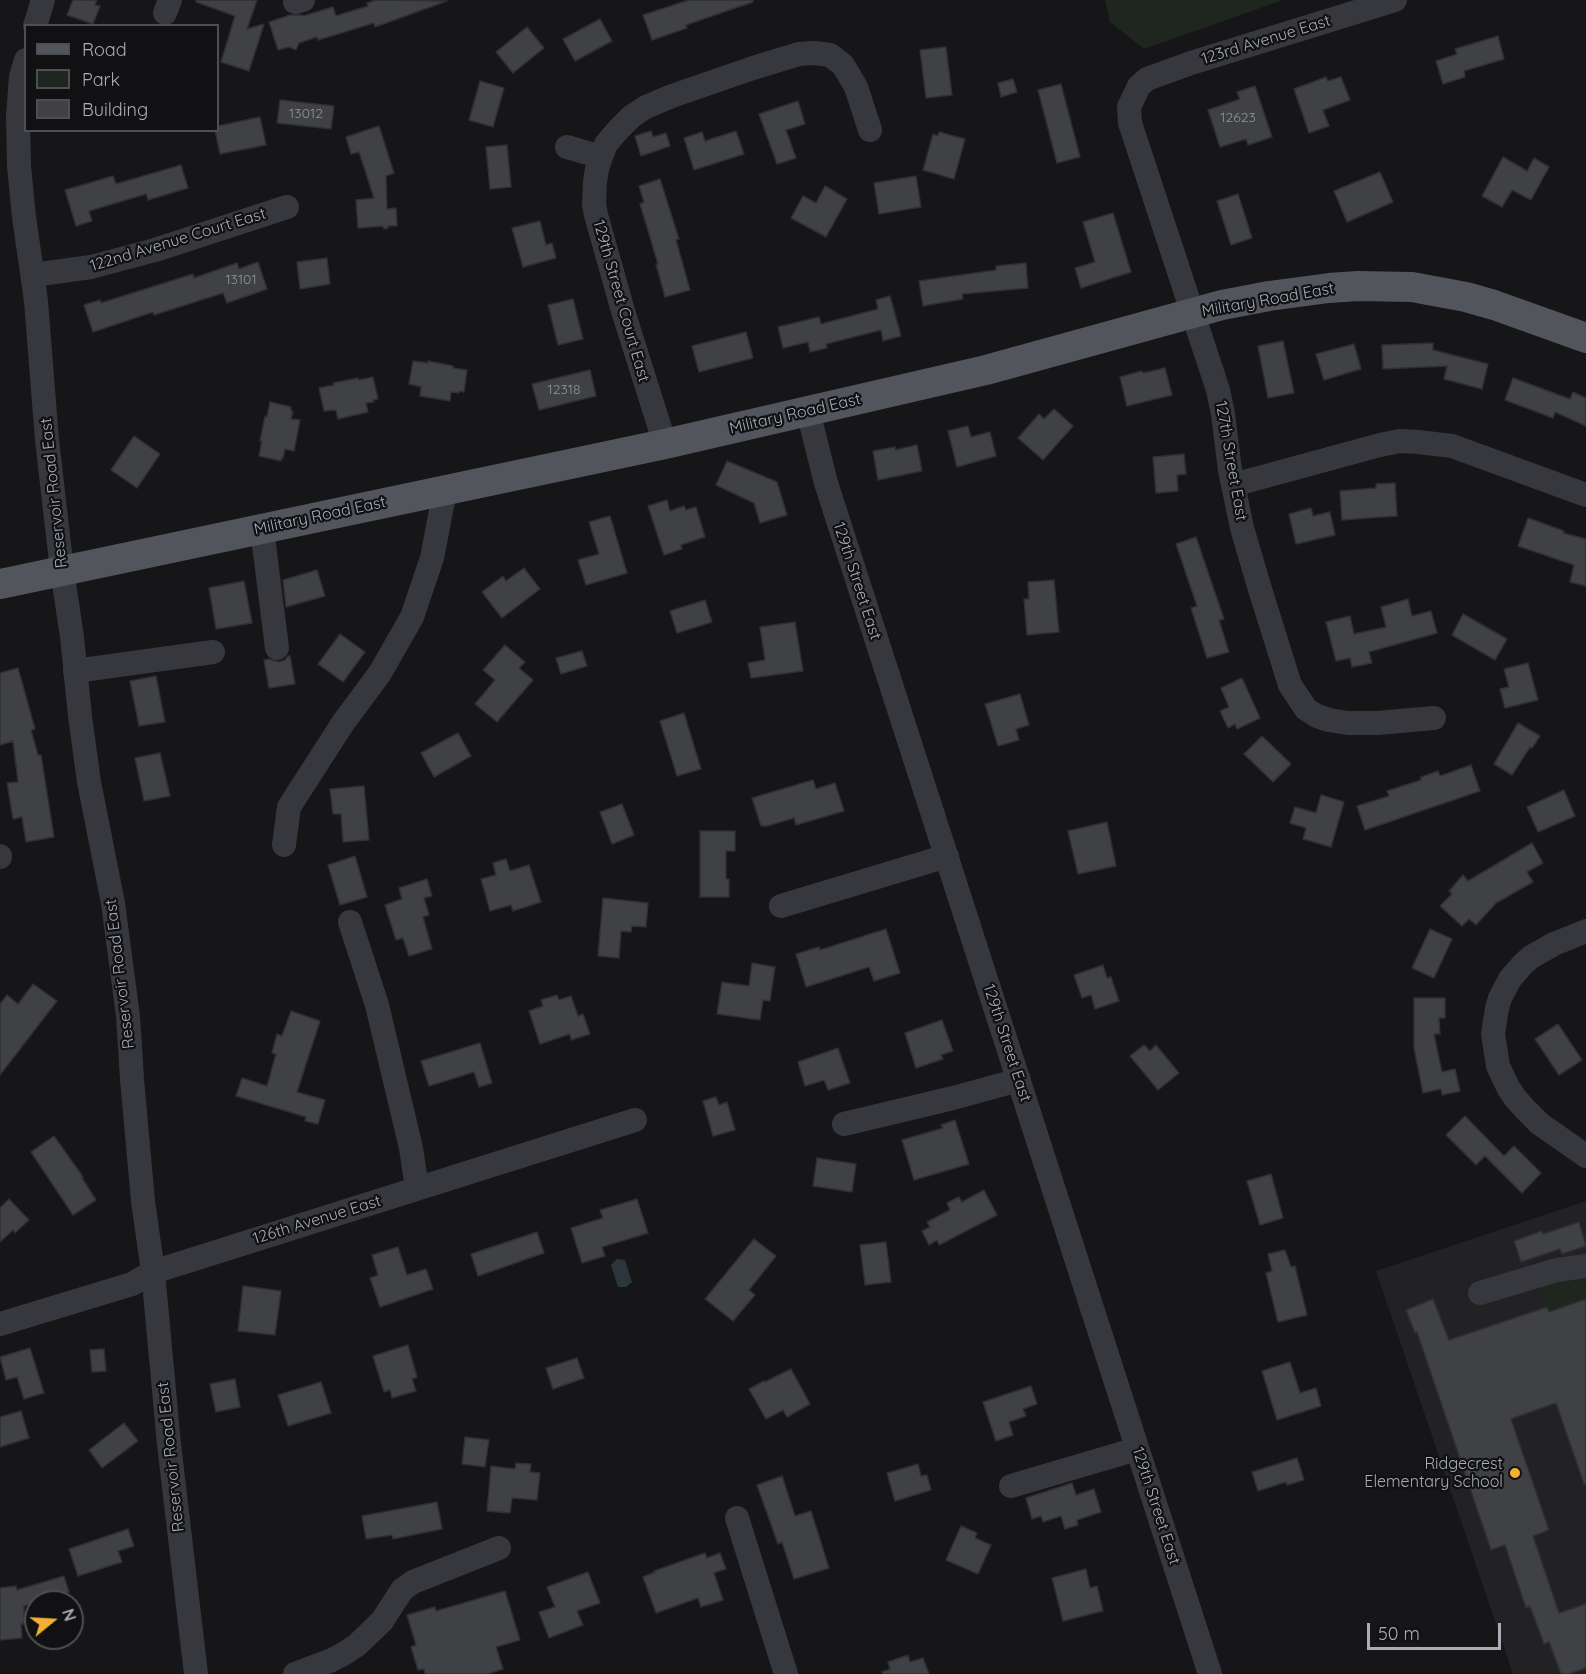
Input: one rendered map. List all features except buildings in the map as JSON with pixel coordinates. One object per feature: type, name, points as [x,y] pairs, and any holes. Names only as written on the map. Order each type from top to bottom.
[{"type":"main road","name":"Military Road East","points":[[0,584],[664,444],[986,370],[1222,305],[1329,288],[1412,287],[1466,297],[1586,338]]},
{"type":"street","points":[[36,24],[43,0]]},
{"type":"street","name":"123rd Avenue East","points":[[1139,86],[1147,79],[1191,63],[1395,0]]},
{"type":"street","points":[[567,147],[601,157],[606,144],[618,130],[632,116],[646,107],[753,68],[799,54],[814,53],[830,55],[843,65],[856,87],[870,130]]},
{"type":"street","name":"Reservoir Road East","points":[[24,67],[18,116],[19,166],[36,301],[47,440],[89,782],[113,903],[128,1016],[143,1201],[153,1272],[169,1444],[196,1674]]},
{"type":"street","name":"127th Street East","points":[[1139,86],[1129,107],[1130,123],[1218,390],[1242,528],[1290,686],[1306,708],[1317,716],[1329,720],[1348,723],[1377,723],[1434,718]]},
{"type":"street","name":"129th Street Court East","points":[[601,157],[595,182],[596,215],[622,311],[664,444]]},
{"type":"street","name":"122nd Avenue Court East","points":[[33,275],[91,267],[155,250],[287,207]]},
{"type":"street","name":"129th Street East","points":[[808,411],[826,483],[1210,1674]]},
{"type":"street","points":[[1233,485],[1400,441],[1452,446],[1586,495]]},
{"type":"street","points":[[284,845],[289,807],[343,723],[380,673],[412,617],[432,558],[445,490]]},
{"type":"street","points":[[262,529],[277,648]]},
{"type":"street","points":[[75,671],[213,652]]},
{"type":"street","points":[[781,906],[947,856]]},
{"type":"street","points":[[350,922],[377,1005],[411,1148],[417,1188]]},
{"type":"street","points":[[1586,932],[1554,944],[1523,964],[1504,988],[1497,1008],[1493,1034],[1495,1054],[1503,1078],[1516,1099],[1532,1116],[1586,1156]]},
{"type":"street","points":[[844,1124],[1019,1080]]},
{"type":"street","name":"126th Avenue East","points":[[0,1324],[132,1284],[153,1272],[635,1120]]},
{"type":"street","points":[[1480,1293],[1557,1270],[1586,1266]]},
{"type":"street","points":[[1011,1486],[1137,1449]]},
{"type":"street","points":[[737,1518],[786,1674]]},
{"type":"street","points":[[295,1674],[332,1660],[357,1645],[382,1621],[402,1590],[413,1582],[498,1548]]},
{"type":"shaded area","name":"Ridgecrest Elementary School","points":[[1586,1201],[1586,1674],[1513,1674],[1376,1271]]},
{"type":"shaded area","points":[[617,1259],[625,1260],[632,1282],[626,1287],[618,1287],[611,1265]]},
{"type":"green space","points":[[1105,0],[1283,0],[1144,49],[1110,22]]},
{"type":"green space","points":[[1581,1274],[1586,1289],[1586,1299],[1549,1312],[1541,1287]]},
{"type":"place","name":"Ridgecrest Elementary School","points":[[1515,1473]]}]
